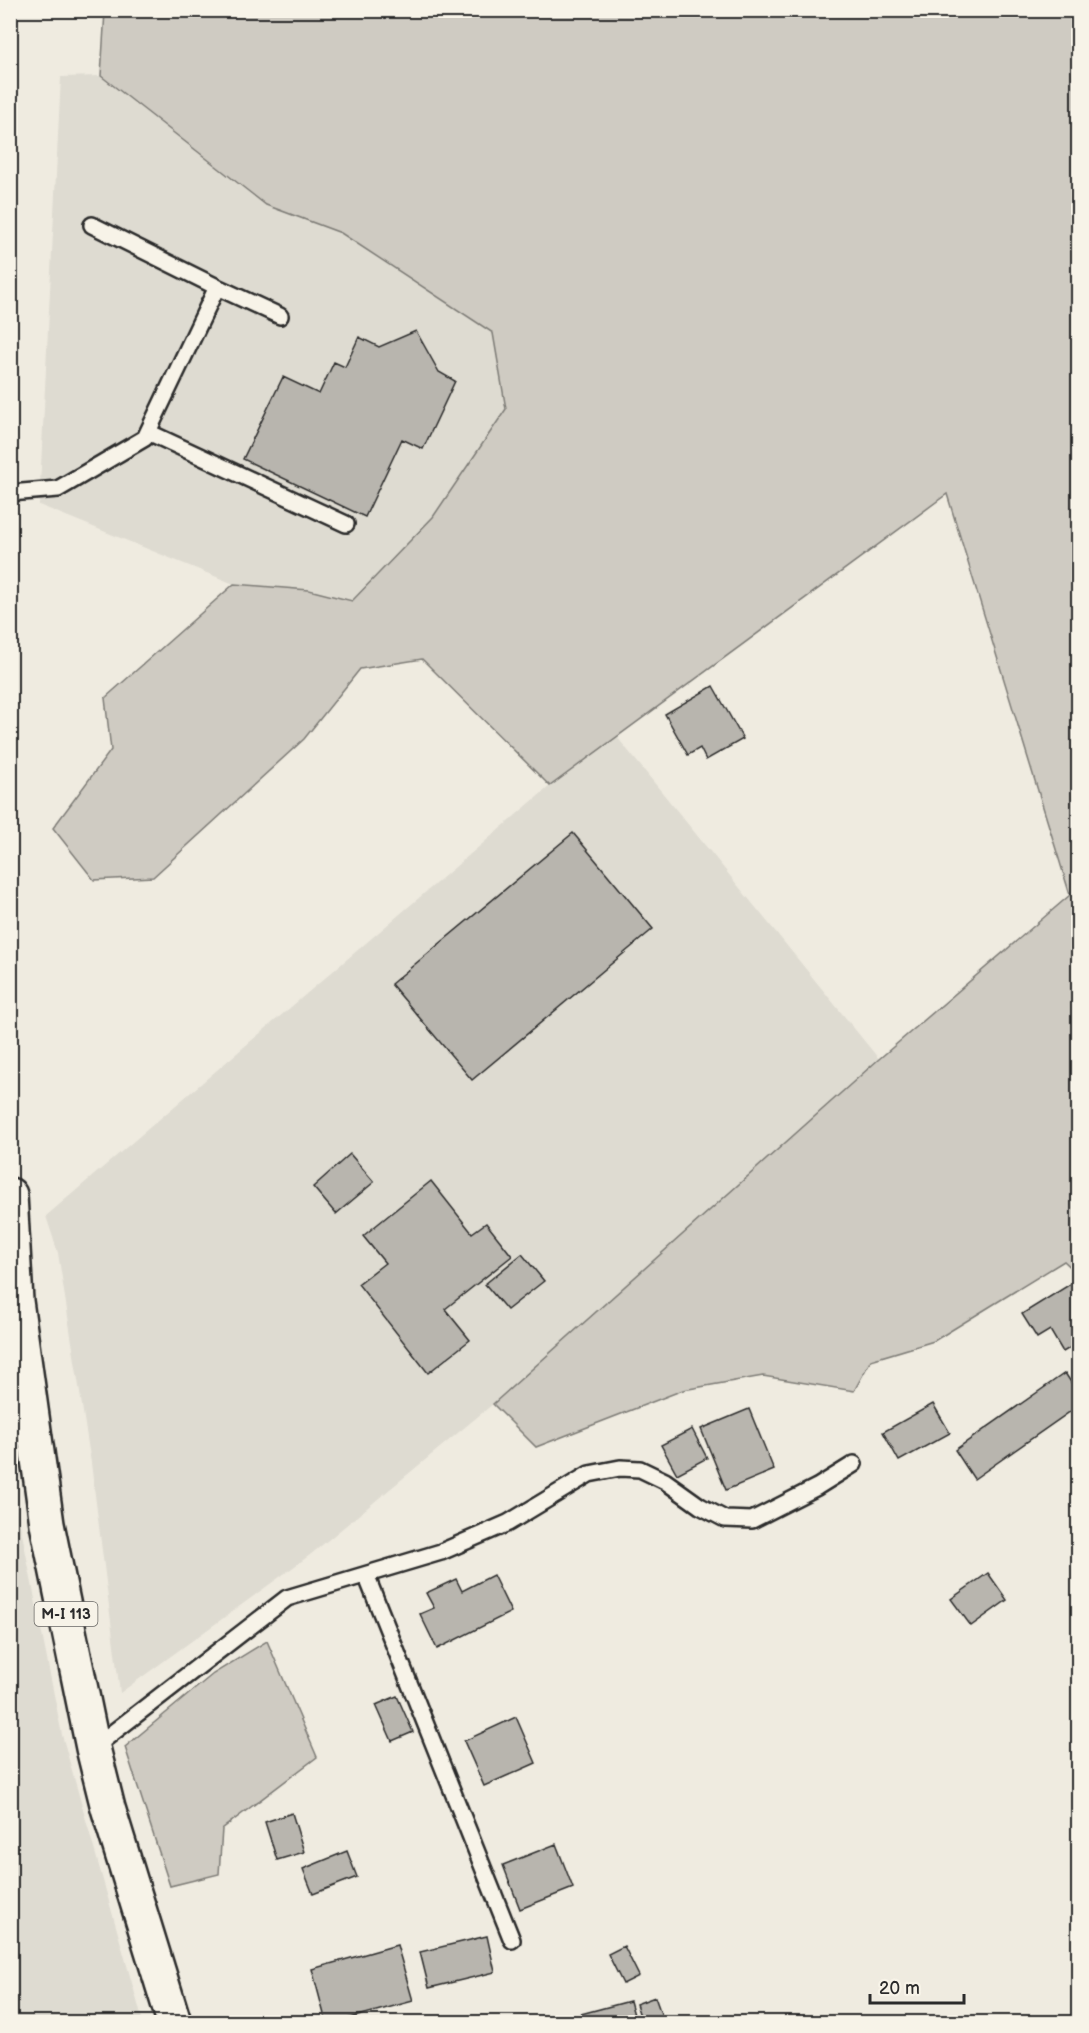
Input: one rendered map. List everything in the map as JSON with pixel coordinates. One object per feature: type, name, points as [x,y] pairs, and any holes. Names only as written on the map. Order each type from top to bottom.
[{"type":"main road","name":"M-I 113","points":[[10,1195],[16,1301],[47,1524],[93,1748],[108,1808],[174,2022]]},
{"type":"lane","points":[[92,225],[280,316]]},
{"type":"lane","points":[[10,493],[58,489],[145,438],[217,287]]},
{"type":"lane","points":[[148,432],[346,524]]},
{"type":"lane","points":[[93,1748],[287,1598],[441,1552],[508,1523],[589,1474],[620,1468],[640,1470],[665,1480],[700,1506],[725,1520],[752,1520],[817,1487],[854,1464]]},
{"type":"lane","points":[[366,1575],[512,1940]]},
{"type":"shaded area","points":[[105,11],[1078,11],[1078,1274],[1064,1261],[934,1341],[871,1360],[854,1391],[763,1376],[683,1390],[536,1447],[493,1404],[879,1059],[1070,895],[947,494],[550,786],[422,659],[360,669],[304,739],[153,877],[94,880],[53,828],[111,750],[105,698],[234,584],[309,590],[352,601],[433,517],[506,409],[493,333],[341,233],[266,205],[101,76]]},
{"type":"shaded area","points":[[101,76],[266,205],[341,233],[493,333],[506,409],[433,517],[352,601],[309,590],[234,584],[39,505],[61,77]]},
{"type":"shaded area","points":[[617,737],[879,1059],[493,1404],[310,1555],[120,1693],[91,1463],[58,1253],[46,1216],[550,786]]},
{"type":"shaded area","points":[[11,1478],[62,1735],[143,2022],[11,2022]]},
{"type":"shaded area","points":[[267,1641],[317,1757],[222,1829],[219,1874],[170,1886],[125,1747],[213,1674]]},
{"type":"building","points":[[416,331],[439,372],[455,381],[423,449],[402,439],[365,517],[243,459],[283,377],[319,394],[334,362],[345,367],[359,337],[379,347]]},
{"type":"building","points":[[713,686],[743,739],[706,760],[700,748],[688,755],[665,714]]},
{"type":"building","points":[[573,833],[653,929],[472,1080],[391,984]]},
{"type":"building","points":[[350,1154],[374,1182],[336,1214],[313,1187]]},
{"type":"building","points":[[431,1181],[472,1233],[486,1223],[512,1256],[445,1309],[470,1340],[428,1373],[358,1284],[385,1263],[363,1236]]},
{"type":"building","points":[[522,1254],[544,1281],[507,1310],[485,1284]]},
{"type":"building","points":[[1072,1283],[1078,1294],[1078,1343],[1063,1352],[1050,1330],[1037,1338],[1022,1314]]},
{"type":"building","points":[[1065,1373],[1078,1393],[1078,1406],[974,1479],[955,1450]]},
{"type":"building","points":[[933,1404],[950,1433],[899,1461],[883,1432]]},
{"type":"building","points":[[749,1409],[774,1470],[726,1490],[701,1429]]},
{"type":"building","points":[[692,1429],[707,1458],[677,1474],[661,1445]]},
{"type":"building","points":[[988,1573],[1007,1600],[971,1626],[951,1599]]},
{"type":"building","points":[[493,1575],[511,1612],[437,1649],[420,1614],[434,1608],[426,1593],[456,1579],[462,1591]]},
{"type":"building","points":[[397,1696],[413,1732],[392,1741],[376,1705]]},
{"type":"building","points":[[516,1717],[536,1763],[484,1786],[464,1741]]},
{"type":"building","points":[[292,1813],[304,1852],[277,1860],[265,1822]]},
{"type":"building","points":[[556,1844],[573,1888],[520,1909],[503,1865]]},
{"type":"building","points":[[347,1851],[357,1877],[313,1894],[303,1869]]},
{"type":"building","points":[[487,1936],[495,1972],[429,1988],[420,1952]]},
{"type":"building","points":[[397,1945],[413,2001],[336,2022],[326,2022],[312,1969]]},
{"type":"building","points":[[624,1946],[639,1976],[623,1984],[608,1954]]},
{"type":"building","points":[[655,1997],[664,2022],[642,2022],[636,2004]]},
{"type":"building","points":[[630,2001],[636,2022],[563,2022],[562,2019]]}]
